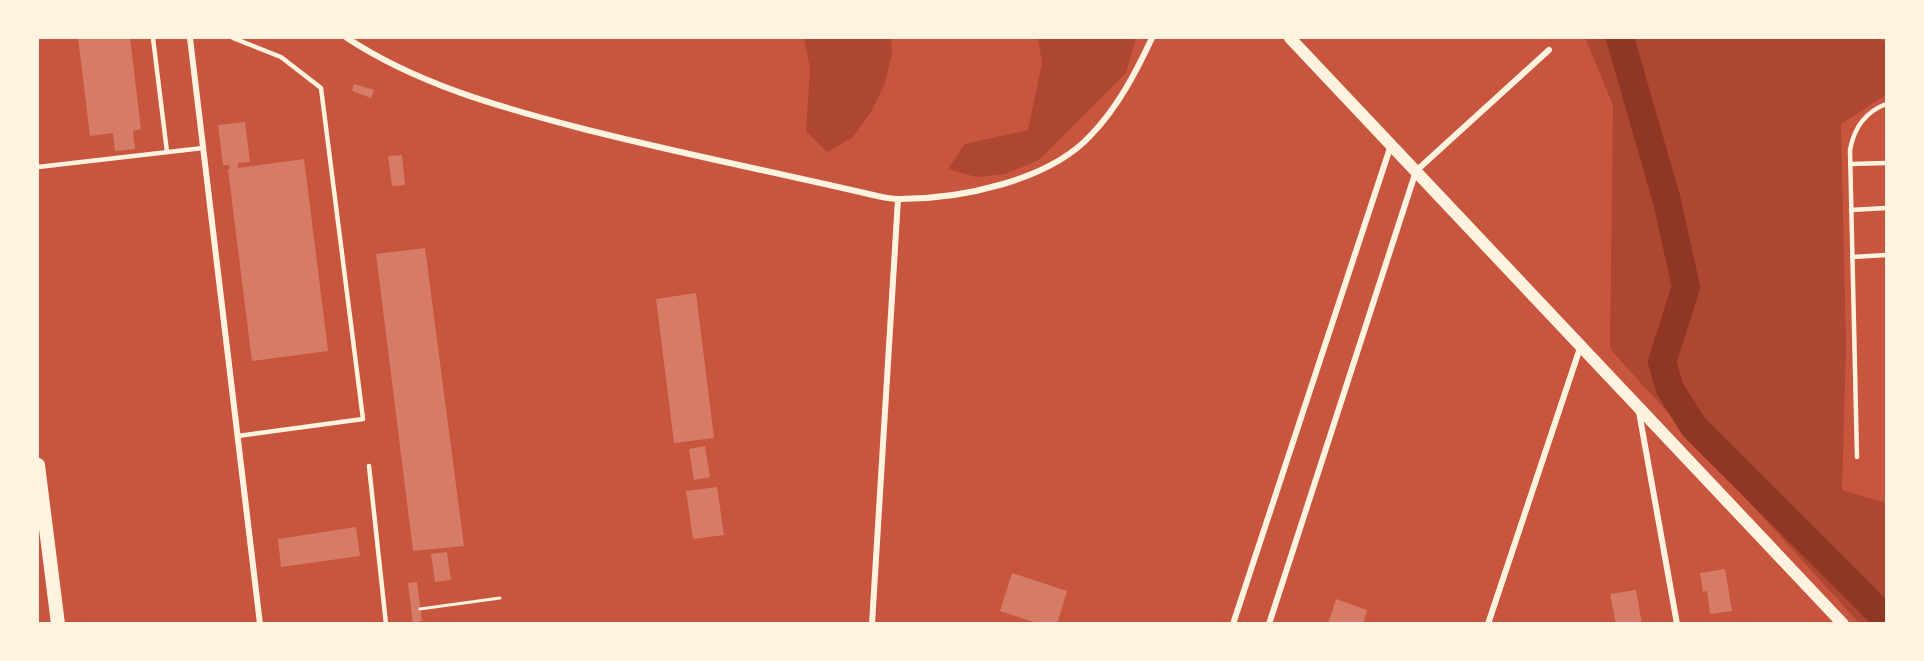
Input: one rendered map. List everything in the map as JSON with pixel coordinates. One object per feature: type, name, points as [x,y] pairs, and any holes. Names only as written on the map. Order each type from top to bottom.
[{"type":"main road","points":[[1290,38],[1843,624]]},
{"type":"main road","points":[[38,465],[58,624]]},
{"type":"street","points":[[190,38],[260,624]]},
{"type":"street","points":[[347,38],[364,49],[440,85],[524,113],[622,139],[898,199],[958,194],[992,187],[1050,165],[1071,152],[1108,116],[1152,38]]},
{"type":"street","points":[[1269,624],[1416,171],[1549,50]]},
{"type":"street","points":[[1233,624],[1391,144]]},
{"type":"street","points":[[872,624],[898,199]]},
{"type":"street","points":[[1488,624],[1581,345]]},
{"type":"street","points":[[1638,409],[1677,624]]},
{"type":"lane","points":[[153,38],[167,152]]},
{"type":"lane","points":[[233,38],[281,57],[321,88],[363,419],[238,436]]},
{"type":"lane","points":[[1857,458],[1850,150],[1852,136],[1858,124],[1869,113],[1887,104]]},
{"type":"lane","points":[[38,166],[203,148]]},
{"type":"lane","points":[[1850,164],[1887,162]]},
{"type":"lane","points":[[1851,210],[1887,208]]},
{"type":"lane","points":[[1852,257],[1887,255]]},
{"type":"lane","points":[[369,466],[386,624]]},
{"type":"path","points":[[420,609],[500,598]]},
{"type":"shaded area","points":[[804,38],[891,38],[892,54],[885,83],[871,112],[853,137],[827,152],[806,131],[810,68]]},
{"type":"shaded area","points":[[1038,38],[1136,38],[1126,73],[1039,160],[1005,174],[976,177],[948,169],[965,144],[1028,130],[1042,63]]},
{"type":"shaded area","points":[[1585,38],[1877,38],[1886,42],[1886,95],[1841,124],[1846,346],[1842,490],[1886,503],[1886,623],[1859,623],[1610,349],[1613,105]]},
{"type":"building","points":[[78,38],[130,38],[141,129],[133,131],[135,149],[115,151],[113,133],[90,136]]},
{"type":"building","points":[[354,84],[374,90],[371,98],[352,91]]},
{"type":"building","points":[[245,122],[250,162],[238,163],[238,168],[304,159],[328,351],[252,361],[228,169],[230,169],[229,165],[223,165],[218,125]]},
{"type":"building","points":[[402,155],[405,185],[392,186],[388,156]]},
{"type":"building","points":[[425,248],[464,546],[413,551],[376,254]]},
{"type":"building","points":[[696,293],[714,438],[674,443],[656,299]]},
{"type":"building","points":[[705,446],[710,477],[694,480],[689,449]]},
{"type":"building","points":[[717,487],[724,535],[693,539],[686,491]]},
{"type":"building","points":[[356,527],[360,556],[281,567],[278,539]]},
{"type":"building","points":[[447,552],[451,580],[435,582],[431,554]]},
{"type":"building","points":[[1725,569],[1732,611],[1710,614],[1707,591],[1703,592],[1700,573]]},
{"type":"building","points":[[1012,573],[1067,591],[1057,624],[1040,624],[1000,611]]},
{"type":"building","points":[[417,582],[422,621],[419,621],[419,624],[413,624],[408,583]]},
{"type":"building","points":[[1636,590],[1642,624],[1616,624],[1610,594]]},
{"type":"building","points":[[1336,599],[1367,610],[1363,624],[1328,624]]},
{"type":"waterway","points":[[1620,38],[1667,201],[1686,287],[1662,362],[1670,389],[1694,427],[1886,619]]}]
